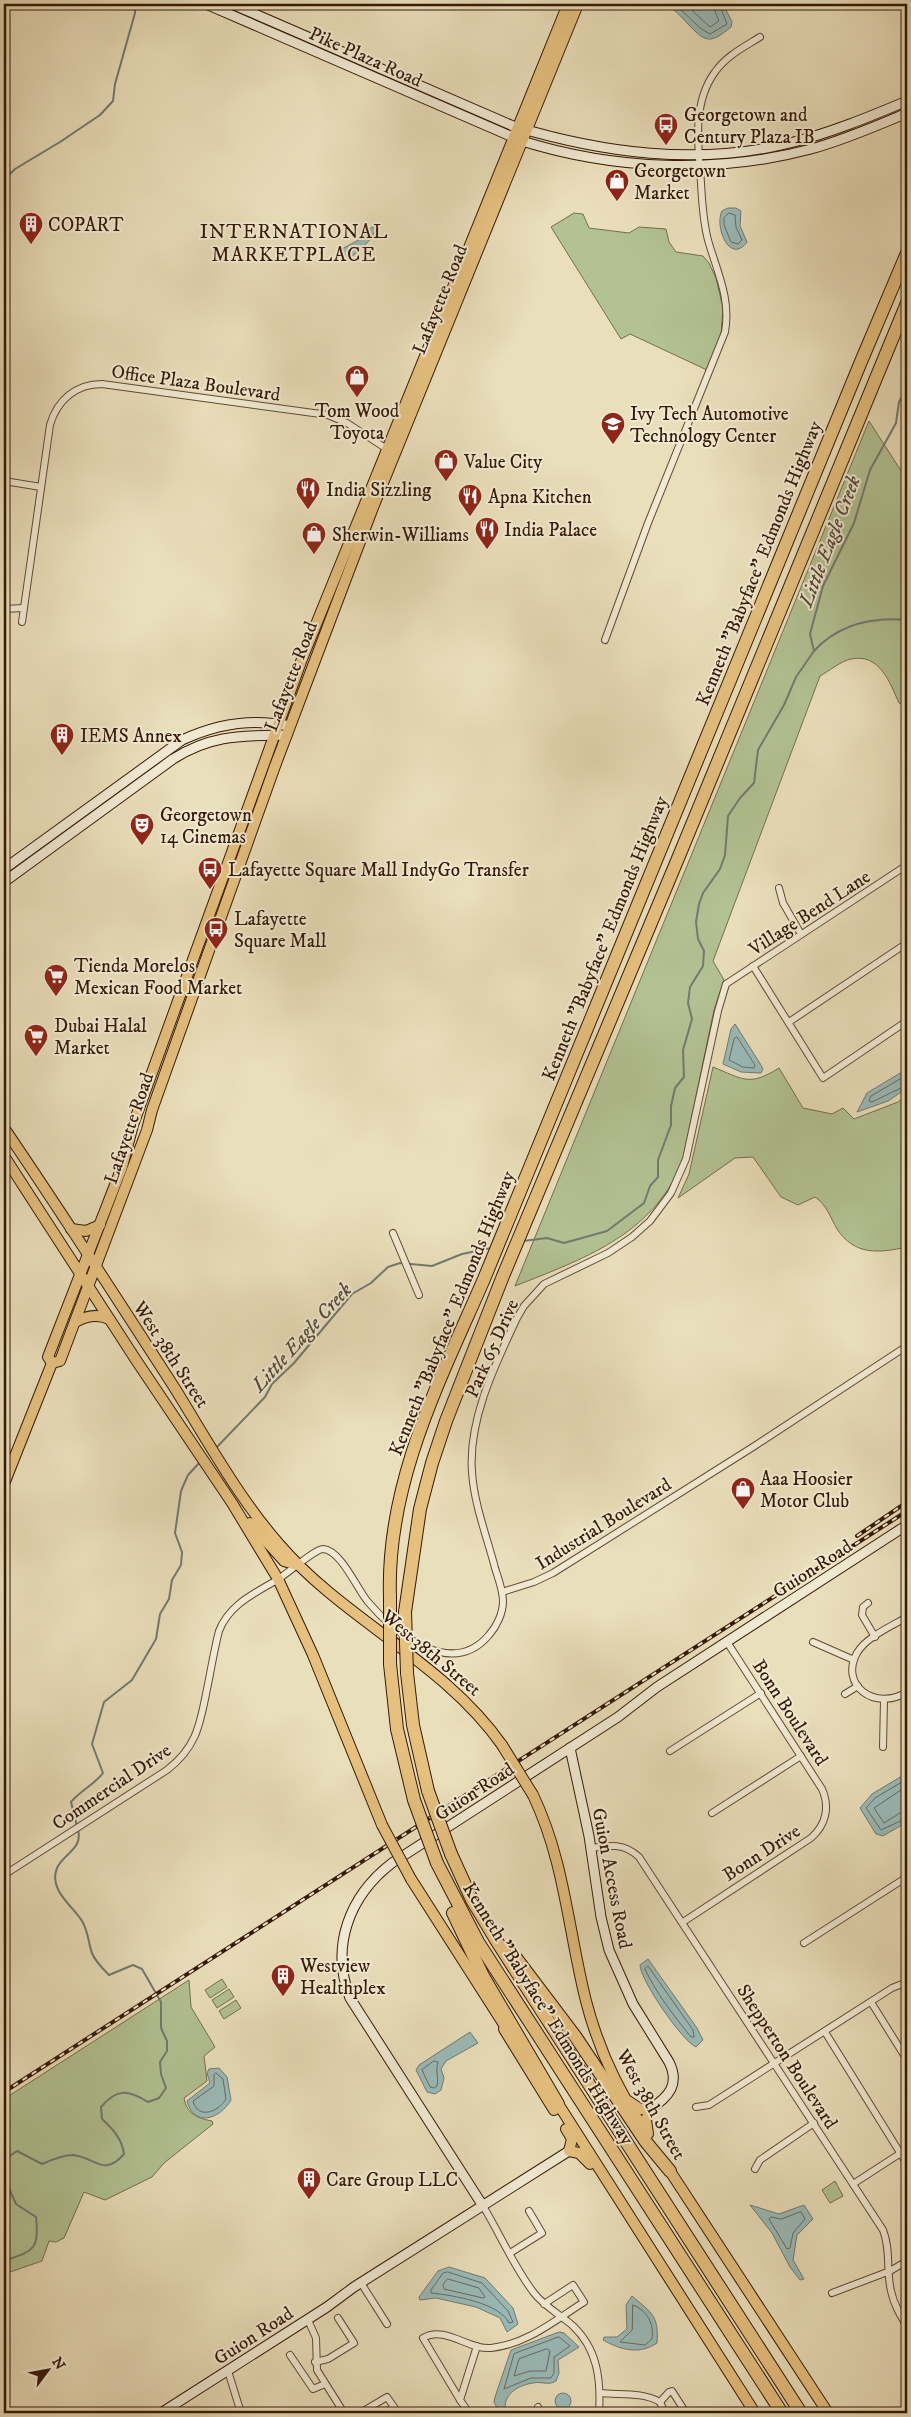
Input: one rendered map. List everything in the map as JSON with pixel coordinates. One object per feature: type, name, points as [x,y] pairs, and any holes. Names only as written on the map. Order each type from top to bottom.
[{"type":"highway","name":"Kenneth \"Babyface\" Edmonds Highway","points":[[782,2413],[478,1942],[437,1863],[414,1800],[397,1729],[390,1664],[389,1572],[394,1535],[409,1464],[427,1412],[512,1212],[907,253]]},
{"type":"highway","name":"Kenneth \"Babyface\" Edmonds Highway","points":[[801,2413],[472,1900],[451,1854],[428,1792],[413,1726],[407,1673],[405,1612],[420,1509],[432,1463],[503,1276],[907,303]]},
{"type":"highway","points":[[437,1863],[446,1897],[483,1976],[558,2104]]},
{"type":"highway","points":[[472,1900],[575,2036],[646,2142],[670,2171]]},
{"type":"main road","name":"Pike Plaza Road","points":[[206,4],[398,88],[520,134]]},
{"type":"main road","name":"Pike Plaza Road","points":[[232,4],[402,78],[520,134]]},
{"type":"main road","name":"Lafayette Road","points":[[52,1363],[48,1357],[100,1225],[273,735],[391,452],[520,134],[568,4]]},
{"type":"main road","name":"Lafayette Road","points":[[520,134],[578,4]]},
{"type":"main road","points":[[345,64],[348,55]]},
{"type":"main road","points":[[398,88],[402,78]]},
{"type":"main road","points":[[520,134],[628,152],[699,155],[737,152],[788,144],[837,129],[907,101]]},
{"type":"main road","points":[[520,134],[591,157],[647,164],[700,166],[758,160],[810,149],[848,137],[907,113]]},
{"type":"main road","name":"Lafayette Road","points":[[52,1363],[60,1361],[148,1130],[152,1110],[288,730],[391,452]]},
{"type":"main road","points":[[4,869],[160,754],[182,740],[223,725],[278,723],[288,730]]},
{"type":"main road","points":[[4,882],[182,753],[201,744],[224,737],[273,735],[288,730]]},
{"type":"main road","name":"West 38th Street","points":[[4,1128],[263,1524],[299,1566],[339,1600],[451,1686],[484,1721],[502,1745],[533,1795],[558,1858],[591,2019],[605,2058],[626,2099],[670,2171],[828,2413]]},
{"type":"main road","points":[[4,1138],[18,1148]]},
{"type":"main road","name":"West 38th Street","points":[[4,1156],[109,1319],[241,1516],[278,1579],[313,1655],[382,1825],[411,1879],[558,2104],[611,2190],[755,2413]]},
{"type":"main road","points":[[71,1229],[86,1231],[100,1225]]},
{"type":"main road","points":[[75,1322],[91,1316],[104,1316],[109,1319]]},
{"type":"main road","name":"Lafayette Road","points":[[4,1484],[52,1363]]},
{"type":"main road","points":[[241,1516],[254,1526],[284,1561],[299,1566]]},
{"type":"main road","name":"Guion Road","points":[[483,2206],[350,1998],[342,1962],[343,1938],[348,1918],[360,1896],[384,1869],[618,1717],[656,1687],[907,1525]]},
{"type":"main road","name":"Guion Access Road","points":[[570,1748],[592,1848],[601,1917],[615,1967],[633,2004],[670,2062],[674,2073],[674,2085],[670,2092],[650,2109]]},
{"type":"main road","points":[[493,2007],[509,2039],[569,2133],[572,2143],[569,2151],[576,2151],[584,2157],[611,2190]]},
{"type":"main road","points":[[626,2099],[640,2109],[650,2109],[646,2120],[648,2134]]},
{"type":"main road","name":"Guion Road","points":[[162,2413],[308,2320],[361,2283],[569,2151]]},
{"type":"street","points":[[605,640],[648,523],[719,351],[727,322],[725,290],[706,230],[699,155],[700,108],[708,82],[726,59],[760,37]]},
{"type":"street","name":"Office Plaza Boulevard","points":[[22,622],[50,425],[55,412],[72,392],[94,384],[328,415],[349,424],[391,452]]},
{"type":"street","points":[[4,481],[41,486]]},
{"type":"street","points":[[4,609],[23,608]]},
{"type":"street","name":"Village Bend Lane","points":[[726,984],[907,865]]},
{"type":"street","points":[[779,888],[782,904],[801,934]]},
{"type":"street","points":[[789,1022],[907,944]]},
{"type":"street","points":[[753,966],[823,1078],[907,1021]]},
{"type":"street","name":"Park 65 Drive","points":[[502,1592],[472,1475],[472,1443],[479,1410],[517,1318],[536,1290],[549,1281],[608,1253],[632,1237],[650,1221],[676,1184],[686,1160],[718,1011],[726,984]]},
{"type":"street","points":[[393,1233],[419,1295]]},
{"type":"street","name":"Industrial Boulevard","points":[[502,1592],[530,1584],[553,1573],[754,1447],[907,1346]]},
{"type":"street","points":[[278,1579],[299,1566],[315,1551],[325,1549],[339,1559],[374,1609],[422,1647],[443,1653],[467,1650],[489,1636],[500,1615],[502,1592]]},
{"type":"street","name":"Commercial Drive","points":[[4,1875],[167,1770],[183,1756],[195,1739],[200,1724],[218,1631],[223,1621],[239,1603],[278,1579]]},
{"type":"street","points":[[868,1603],[863,1607],[862,1615],[875,1637]]},
{"type":"street","points":[[907,1616],[863,1645],[854,1660],[854,1676],[858,1686],[868,1696],[884,1700],[896,1698],[907,1692]]},
{"type":"street","name":"Bonn Boulevard","points":[[727,1642],[821,1788],[826,1801]]},
{"type":"street","points":[[812,1642],[854,1660]]},
{"type":"street","points":[[845,1694],[858,1686]]},
{"type":"street","points":[[670,1751],[761,1693]]},
{"type":"street","points":[[883,1747],[884,1700]]},
{"type":"street","points":[[712,1813],[801,1756]]},
{"type":"street","name":"Bonn Drive","points":[[683,1922],[814,1836],[824,1822],[826,1801]]},
{"type":"street","name":"Shepperton Boulevard","points":[[592,1848],[608,1845],[630,1849],[638,1857],[683,1922],[883,2230],[888,2243],[890,2290],[897,2310],[907,2326]]},
{"type":"street","points":[[804,1943],[907,1877]]},
{"type":"street","points":[[696,2107],[709,2105],[871,2002],[906,1982]]},
{"type":"street","points":[[871,2002],[907,2060]]},
{"type":"street","points":[[825,2032],[907,2164]]},
{"type":"street","points":[[755,2170],[760,2160],[814,2123]]},
{"type":"street","points":[[853,2184],[907,2148]]},
{"type":"street","points":[[483,2206],[527,2283],[544,2304],[578,2331],[590,2350],[598,2368],[599,2413]]},
{"type":"street","points":[[510,2253],[542,2233],[528,2211]]},
{"type":"street","points":[[832,2293],[890,2271],[907,2261]]},
{"type":"street","points":[[361,2283],[387,2324]]},
{"type":"street","points":[[469,2413],[423,2339],[432,2334],[440,2334],[488,2348],[516,2342],[539,2332],[584,2302],[573,2285],[544,2304]]},
{"type":"street","points":[[315,2362],[328,2359],[354,2343],[338,2318]]},
{"type":"street","points":[[308,2320],[316,2338],[315,2362],[317,2370],[344,2413]]},
{"type":"street","points":[[460,2400],[478,2346]]},
{"type":"street","points":[[290,2355],[313,2389],[325,2384]]},
{"type":"street","points":[[228,2371],[241,2413]]},
{"type":"street","points":[[662,2399],[669,2392],[673,2392],[686,2413]]},
{"type":"street","points":[[600,2393],[635,2396],[644,2394],[662,2399]]},
{"type":"street","points":[[360,2413],[386,2396],[394,2407],[384,2413]]},
{"type":"street","points":[[662,2399],[665,2413]]},
{"type":"green space","points":[[574,213],[583,214],[589,228],[629,233],[639,227],[666,229],[669,242],[676,252],[703,256],[709,263],[716,278],[723,308],[721,336],[707,370],[630,334],[621,339],[551,227]]},
{"type":"green space","points":[[869,421],[907,480],[907,705],[899,703],[888,679],[877,665],[861,658],[847,660],[820,676],[713,961],[724,980],[714,1010],[682,1163],[669,1188],[652,1209],[633,1227],[612,1242],[590,1254],[515,1286]]},
{"type":"green space","points":[[713,1067],[746,1079],[760,1078],[779,1068],[803,1108],[832,1114],[843,1108],[854,1119],[898,1102],[907,1095],[907,1247],[877,1251],[860,1248],[852,1244],[844,1238],[825,1207],[815,1197],[798,1205],[781,1197],[753,1157],[735,1158],[678,1198],[689,1174]]},
{"type":"green space","points":[[222,1979],[227,1987],[210,1998],[205,1990]]},
{"type":"green space","points":[[189,1980],[191,2007],[215,2047],[204,2056],[207,2081],[184,2098],[190,2112],[197,2117],[212,2121],[213,2124],[164,2163],[152,2177],[105,2200],[84,2192],[64,2238],[56,2242],[49,2241],[42,2261],[4,2274],[4,2099]]},
{"type":"green space","points":[[229,1989],[234,1997],[217,2008],[212,2000]]},
{"type":"green space","points":[[236,2000],[241,2008],[224,2019],[219,2011]]},
{"type":"green space","points":[[835,2181],[843,2196],[830,2203],[822,2190]]},
{"type":"water","points":[[661,4],[723,4],[732,22],[731,27],[716,37],[711,39],[705,38],[699,35],[675,11]]},
{"type":"water","points":[[728,208],[736,208],[741,211],[740,226],[747,242],[741,248],[735,249],[730,247],[722,234],[720,218],[722,211]]},
{"type":"water","points":[[372,227],[376,227],[375,232],[364,246],[345,261],[341,259],[342,249],[364,237]]},
{"type":"water","points":[[735,1024],[761,1065],[763,1069],[761,1073],[741,1072],[723,1064],[731,1029]]},
{"type":"water","points":[[907,1069],[907,1088],[888,1101],[857,1112],[867,1093]]},
{"type":"water","points":[[907,1773],[907,1822],[883,1836],[876,1834],[860,1808],[872,1794]]},
{"type":"water","points":[[648,1959],[697,2028],[703,2040],[696,2047],[682,2034],[654,1996],[640,1965]]},
{"type":"water","points":[[470,2032],[478,2043],[446,2061],[441,2069],[444,2078],[441,2090],[435,2094],[427,2092],[416,2070],[419,2065]]},
{"type":"water","points":[[219,2068],[227,2077],[231,2100],[226,2107],[214,2116],[201,2118],[190,2109],[187,2101],[210,2083],[207,2073],[209,2069]]},
{"type":"water","points":[[750,2205],[779,2214],[804,2205],[813,2219],[797,2235],[793,2260],[804,2279],[800,2280],[790,2267],[772,2233]]},
{"type":"water","points":[[449,2267],[485,2278],[513,2308],[518,2324],[507,2332],[500,2318],[476,2307],[436,2298],[420,2300],[419,2297],[438,2271]]},
{"type":"water","points":[[632,2296],[649,2311],[657,2327],[657,2343],[644,2349],[623,2349],[603,2340],[604,2337],[617,2337],[627,2329],[626,2305]]},
{"type":"water","points":[[559,2332],[564,2333],[579,2347],[558,2360],[559,2373],[556,2381],[521,2386],[508,2397],[505,2407],[506,2413],[500,2413],[494,2402],[511,2350]]},
{"type":"water","points":[[560,2393],[566,2393],[571,2398],[569,2407],[560,2409],[555,2404],[555,2398]]},
{"type":"waterway","points":[[4,180],[15,169],[100,115],[113,101],[115,84],[135,13],[135,4]]},
{"type":"waterway","name":"Little Eagle Creek","points":[[523,1241],[547,1238],[564,1243],[607,1231],[644,1203],[650,1186],[658,1177],[658,1160],[671,1125],[671,1106],[675,1088],[684,1077],[683,1050],[692,1019],[688,1003],[690,987],[703,966],[704,951],[698,939],[696,922],[699,904],[703,893],[720,869],[725,855],[728,816],[740,798],[754,783],[758,750],[784,705],[796,677],[814,651],[810,634],[823,586],[854,523],[870,470],[896,423],[899,402],[907,387]]},
{"type":"waterway","points":[[814,651],[834,635],[856,625],[881,620],[907,620]]},
{"type":"waterway","name":"Little Eagle Creek","points":[[215,1449],[265,1397],[272,1384],[294,1363],[352,1294],[371,1283],[388,1267],[400,1263],[432,1266],[462,1254],[491,1248]]},
{"type":"waterway","name":"Little Eagle Creek","points":[[77,1826],[71,1802],[103,1773],[92,1744],[104,1702],[132,1680],[156,1639],[160,1614],[169,1599],[172,1580],[181,1565],[182,1552],[175,1533],[181,1491],[188,1475],[200,1462]]},
{"type":"waterway","name":"Little Eagle Creek","points":[[4,2160],[17,2151],[42,2164],[53,2159],[73,2155],[99,2164],[110,2165],[124,2154],[116,2135],[102,2119],[101,2107],[112,2097],[123,2093],[129,2093],[148,2102],[159,2098],[166,2088],[161,2074],[160,2062],[167,2051],[167,2041],[161,2028],[161,2002],[142,1969],[133,1965],[109,1975],[101,1966],[92,1953],[82,1921],[63,1897],[56,1883],[57,1868],[78,1842],[78,1830]]},
{"type":"waterway","name":"Little Eagle Creek","points":[[4,2177],[16,2204],[36,2217],[37,2228],[37,2237],[32,2248],[21,2255],[4,2261]]},
{"type":"railway","points":[[857,1536],[907,1502]]},
{"type":"railway","points":[[4,2092],[907,1511]]},
{"type":"place","name":"Georgetown and Century Plaza IB","points":[[666,146]]},
{"type":"place","name":"Georgetown Market","points":[[617,202]]},
{"type":"place","name":"COPART","points":[[31,245]]},
{"type":"place","name":"Tom Wood Toyota","points":[[357,398]]},
{"type":"place","name":"Ivy Tech Automotive Technology Center","points":[[613,445]]},
{"type":"place","name":"Value City","points":[[446,482]]},
{"type":"place","name":"India Sizzling","points":[[308,510]]},
{"type":"place","name":"Apna Kitchen","points":[[470,517]]},
{"type":"place","name":"India Palace","points":[[487,550]]},
{"type":"place","name":"Sherwin-Williams","points":[[314,555]]},
{"type":"place","name":"IEMS Annex","points":[[62,756]]},
{"type":"place","name":"Georgetown 14 Cinemas","points":[[142,846]]},
{"type":"place","name":"Lafayette Square Mall IndyGo Transfer","points":[[210,890]]},
{"type":"place","name":"Lafayette Square Mall","points":[[216,950]]},
{"type":"place","name":"Tienda Morelos Mexican Food Market","points":[[56,997]]},
{"type":"place","name":"Dubai Halal Market","points":[[36,1057]]},
{"type":"place","name":"Aaa Hoosier Motor Club","points":[[743,1510]]},
{"type":"place","name":"Westview Healthplex","points":[[283,1997]]},
{"type":"place","name":"Care Group LLC","points":[[309,2200]]},
{"type":"district","name":"INTERNATIONAL MARKETPLACE","points":[[294,242]]}]
